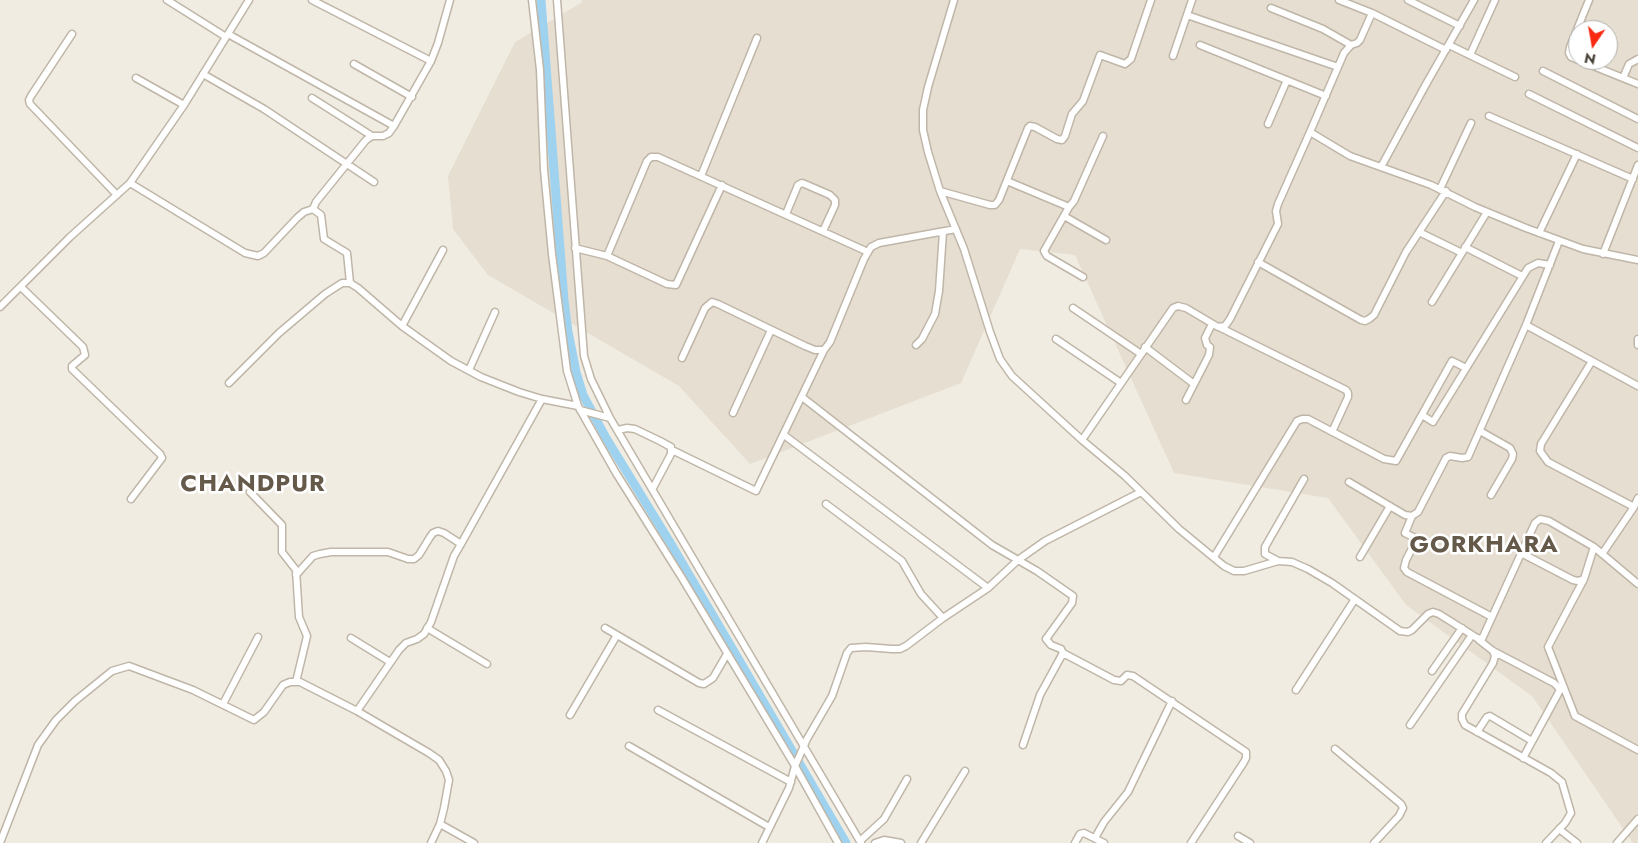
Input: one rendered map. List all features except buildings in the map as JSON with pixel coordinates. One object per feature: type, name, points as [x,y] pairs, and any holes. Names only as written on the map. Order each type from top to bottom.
[{"type":"street","points":[[167,0],[394,126]]},
{"type":"street","points":[[0,307],[70,237],[130,183],[184,105],[249,0]]},
{"type":"street","points":[[312,0],[431,61]]},
{"type":"street","points":[[312,98],[372,136],[383,136],[389,133],[412,97],[431,61],[450,0]]},
{"type":"street","points":[[532,0],[540,70],[544,170],[552,254],[567,371],[581,409],[616,473],[682,578],[795,766],[838,843]]},
{"type":"street","points":[[557,0],[584,356],[591,379],[608,417],[618,430],[861,842],[884,819],[907,780]]},
{"type":"street","points":[[954,0],[923,110],[925,138],[940,191],[964,249],[990,332],[1000,359],[1012,376],[1082,440],[1125,476],[1179,529],[1224,566],[1234,571],[1244,571],[1278,561],[1292,562],[1332,583],[1400,631],[1408,632],[1412,630],[1428,614],[1433,612],[1439,614],[1472,634],[1493,651],[1558,686],[1560,690],[1558,695],[1523,758]]},
{"type":"street","points":[[940,191],[995,205],[999,200],[1028,128],[1030,126],[1062,140],[1072,114],[1084,101],[1100,55],[1125,64],[1128,62],[1151,0]]},
{"type":"street","points":[[1173,56],[1192,0]]},
{"type":"street","points":[[1339,0],[1470,55],[1515,77]]},
{"type":"street","points":[[1408,0],[1460,26]]},
{"type":"street","points":[[1470,55],[1495,0]]},
{"type":"street","points":[[1589,0],[1569,53],[1571,57],[1638,84]]},
{"type":"street","points":[[1381,168],[1472,1]]},
{"type":"street","points":[[1271,8],[1323,29],[1351,45],[1357,44],[1360,40],[1372,13]]},
{"type":"street","points":[[1187,15],[1338,67]]},
{"type":"street","points":[[72,34],[31,96],[30,104],[117,195]]},
{"type":"street","points":[[702,176],[757,38]]},
{"type":"street","points":[[1200,45],[1326,96]]},
{"type":"street","points":[[1215,326],[1225,326],[1230,319],[1278,224],[1276,211],[1278,204],[1344,53],[1351,45]]},
{"type":"street","points":[[1623,78],[1629,64],[1638,59]]},
{"type":"street","points":[[354,64],[412,97]]},
{"type":"street","points":[[1543,71],[1638,119]]},
{"type":"street","points":[[203,74],[264,109],[347,162],[374,182]]},
{"type":"street","points":[[136,78],[184,105]]},
{"type":"street","points":[[1268,124],[1287,80]]},
{"type":"street","points":[[1529,94],[1638,148]]},
{"type":"street","points":[[1489,116],[1633,179]]},
{"type":"street","points":[[1258,262],[1365,321],[1370,319],[1374,315],[1406,252],[1443,190],[1471,124]]},
{"type":"street","points":[[1310,132],[1350,156],[1443,190],[1487,212],[1559,241],[1603,254],[1638,260]]},
{"type":"street","points":[[130,183],[251,256],[258,256],[264,254],[296,218],[304,212],[313,209],[316,202],[347,162],[366,140],[372,136]]},
{"type":"street","points":[[1083,277],[1046,256],[1044,253],[1045,247],[1074,201],[1103,136]]},
{"type":"street","points":[[1539,233],[1577,154]]},
{"type":"street","points":[[607,256],[647,161],[652,157],[658,157],[702,176],[868,252]]},
{"type":"street","points":[[1603,254],[1638,165]]},
{"type":"street","points":[[1007,181],[1069,207]]},
{"type":"street","points":[[786,214],[798,185],[802,183],[815,188],[830,195],[835,200],[835,205],[823,231]]},
{"type":"street","points":[[575,248],[607,256],[667,284],[676,285],[722,185]]},
{"type":"street","points":[[313,209],[321,214],[324,239],[347,253],[350,283]]},
{"type":"street","points":[[1432,302],[1487,212]]},
{"type":"street","points":[[1064,216],[1106,240]]},
{"type":"street","points":[[618,430],[635,429],[669,445],[672,450],[756,491],[824,350],[830,342],[871,247],[879,242],[956,230]]},
{"type":"street","points":[[916,345],[922,339],[935,314],[939,291],[942,232]]},
{"type":"street","points":[[1419,232],[1522,276]]},
{"type":"street","points":[[1492,617],[1407,572],[1404,568],[1406,560],[1417,539],[1404,533],[1412,516],[1418,512],[1446,458],[1450,456],[1462,458],[1468,456],[1526,325],[1559,241]]},
{"type":"street","points":[[402,326],[443,250]]},
{"type":"street","points":[[1422,415],[1433,422],[1522,276],[1532,264],[1550,265]]},
{"type":"street","points":[[229,383],[279,333],[325,294],[342,283],[350,283],[402,326],[452,361],[469,370],[518,392],[608,417]]},
{"type":"street","points":[[21,287],[83,346],[85,355],[72,366],[72,369],[160,454],[162,458],[131,499]]},
{"type":"street","points":[[682,358],[705,308],[712,302],[805,346],[815,350],[824,350]]},
{"type":"street","points":[[1082,440],[1166,315],[1178,306],[1186,308],[1215,326],[1346,390],[1348,397],[1332,432]]},
{"type":"street","points":[[1073,308],[1141,354]]},
{"type":"street","points":[[469,370],[495,312]]},
{"type":"street","points":[[1526,325],[1638,386]]},
{"type":"street","points":[[1186,400],[1209,355],[1210,347],[1207,345],[1205,338],[1215,326]]},
{"type":"street","points":[[733,413],[771,330]]},
{"type":"street","points":[[1056,339],[1121,383]]},
{"type":"street","points":[[1638,339],[1638,345]]},
{"type":"street","points":[[1145,347],[1194,384]]},
{"type":"street","points":[[1214,558],[1297,422],[1302,419],[1308,419],[1384,459],[1396,461],[1452,361],[1466,368]]},
{"type":"street","points":[[1592,361],[1541,444],[1540,451],[1548,462],[1634,507]]},
{"type":"street","points":[[802,397],[985,540],[1073,596],[1072,604],[1046,639],[1052,644],[1064,653],[1114,680],[1121,681],[1127,675],[1133,676],[1246,752],[1247,755],[1191,843]]},
{"type":"street","points":[[357,711],[399,650],[406,643],[417,639],[427,628],[461,544],[542,399]]},
{"type":"street","points":[[1480,431],[1510,448],[1513,454],[1491,495]]},
{"type":"street","points":[[784,434],[988,588]]},
{"type":"street","points":[[652,488],[672,450]]},
{"type":"street","points":[[1278,561],[1265,554],[1265,547],[1304,480]]},
{"type":"street","points":[[1349,482],[1406,515],[1412,516]]},
{"type":"street","points":[[250,492],[282,526],[282,552],[293,566],[296,575],[299,617],[307,636],[296,682]]},
{"type":"street","points":[[762,843],[791,782],[795,766],[804,746],[832,696],[847,653],[851,648],[900,649],[988,588],[1018,560],[1045,541],[1142,492]]},
{"type":"street","points":[[1602,554],[1634,507],[1638,498]]},
{"type":"street","points":[[826,504],[902,561],[921,594],[943,618]]},
{"type":"street","points":[[1360,557],[1390,506]]},
{"type":"street","points":[[1479,640],[1483,637],[1535,523],[1540,519],[1549,521],[1594,547],[1638,584]]},
{"type":"street","points":[[296,575],[313,556],[331,552],[388,552],[408,559],[414,559],[419,555],[430,536],[438,531],[461,544]]},
{"type":"street","points":[[1594,547],[1584,579],[1548,647],[1575,716],[1638,750]]},
{"type":"street","points":[[1521,554],[1573,580],[1584,579]]},
{"type":"street","points":[[1296,690],[1355,599]]},
{"type":"street","points":[[427,628],[487,664]]},
{"type":"street","points":[[605,628],[699,683],[704,684],[713,678],[727,654]]},
{"type":"street","points":[[1432,671],[1462,628]]},
{"type":"street","points":[[1410,725],[1472,634]]},
{"type":"street","points":[[570,716],[617,635]]},
{"type":"street","points":[[223,704],[258,637]]},
{"type":"street","points":[[351,638],[390,662]]},
{"type":"street","points":[[1493,651],[1495,656],[1493,663],[1462,714],[1462,720],[1465,725],[1551,773],[1562,782],[1570,813],[1568,819],[1546,843]]},
{"type":"street","points":[[1023,744],[1040,695],[1064,653]]},
{"type":"street","points":[[0,843],[38,744],[56,720],[75,701],[112,671],[129,666],[193,690],[254,720],[264,712],[283,685],[290,682],[300,682],[357,711],[429,753],[446,771],[449,780],[440,824],[431,843]]},
{"type":"street","points":[[1094,838],[1128,792],[1172,701]]},
{"type":"street","points":[[658,710],[791,782]]},
{"type":"street","points":[[1477,732],[1487,717],[1490,716],[1532,741]]},
{"type":"street","points":[[629,746],[769,827]]},
{"type":"street","points":[[1335,749],[1401,804],[1402,808],[1399,816],[1374,843]]},
{"type":"street","points":[[921,843],[965,771]]},
{"type":"street","points":[[1618,843],[1638,819]]},
{"type":"street","points":[[440,824],[474,843]]},
{"type":"street","points":[[1559,829],[1577,843]]},
{"type":"street","points":[[1075,843],[1080,834],[1084,832],[1104,843]]},
{"type":"street","points":[[1238,836],[1250,843]]},
{"type":"street","points":[[875,843],[884,840],[901,843]]},
{"type":"shaded area","points":[[582,0],[1638,0],[1638,843],[1633,843],[1532,696],[1406,605],[1328,498],[1174,473],[1075,255],[1020,249],[961,383],[750,464],[679,386],[488,275],[453,229],[448,176],[515,42],[581,3]]},
{"type":"waterway","points":[[541,0],[564,301],[576,372],[583,395],[606,438],[671,544],[846,843]]},
{"type":"district","name":"CHANDPUR","points":[[253,485]]},
{"type":"district","name":"GORKHARA","points":[[1484,546]]}]
